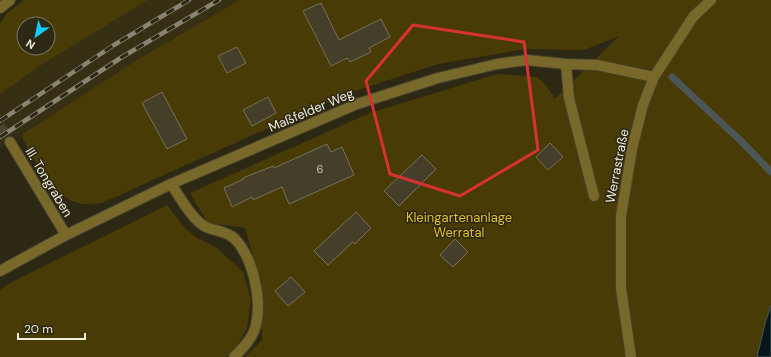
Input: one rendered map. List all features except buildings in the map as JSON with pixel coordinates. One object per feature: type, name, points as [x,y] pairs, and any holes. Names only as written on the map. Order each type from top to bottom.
[{"type":"street","points":[[0,8],[10,0]]},
{"type":"street","name":"Werrastraße","points":[[631,357],[621,288],[621,216],[632,149],[643,105],[654,77],[693,17],[711,0]]},
{"type":"street","name":"Maßfelder Weg","points":[[0,271],[66,235],[171,184],[357,104],[438,78],[497,64],[526,60],[597,65],[654,77]]},
{"type":"street","points":[[566,64],[569,98],[594,196]]},
{"type":"street","name":"III. Tongraben","points":[[10,142],[66,235]]},
{"type":"street","points":[[171,184],[196,220],[205,226],[233,237],[242,248],[251,268],[259,306],[256,326],[248,344],[234,357]]},
{"type":"highlighted area","points":[[413,25],[524,42],[538,150],[460,196],[390,174],[366,81]]},
{"type":"shaded area","points":[[148,0],[239,0],[137,60],[0,148],[0,94],[56,56]]},
{"type":"shaded area","points":[[771,305],[771,357],[757,357],[765,324]]},
{"type":"green space","points":[[24,0],[148,0],[56,56],[56,16],[16,16],[16,56],[56,56],[0,94],[0,24],[6,14]]},
{"type":"green space","name":"Kleingartenanlage Werratal","points":[[239,0],[771,0],[771,357],[245,357],[262,340],[261,284],[245,228],[208,223],[190,193],[370,113],[497,74],[537,77],[546,85],[555,99],[619,36],[584,50],[526,49],[438,64],[337,97],[102,203],[78,203],[59,193],[37,165],[21,135],[137,60]]},
{"type":"green space","points":[[167,205],[185,228],[197,238],[217,248],[243,272],[251,300],[247,328],[236,348],[226,357],[0,357],[0,290],[10,283]]},
{"type":"waterway","points":[[672,77],[742,142],[771,172]]},
{"type":"tunnel","points":[[0,126],[10,142]]},
{"type":"railway","points":[[0,121],[114,45],[189,0]]},
{"type":"railway","points":[[0,137],[122,57],[219,0]]}]
